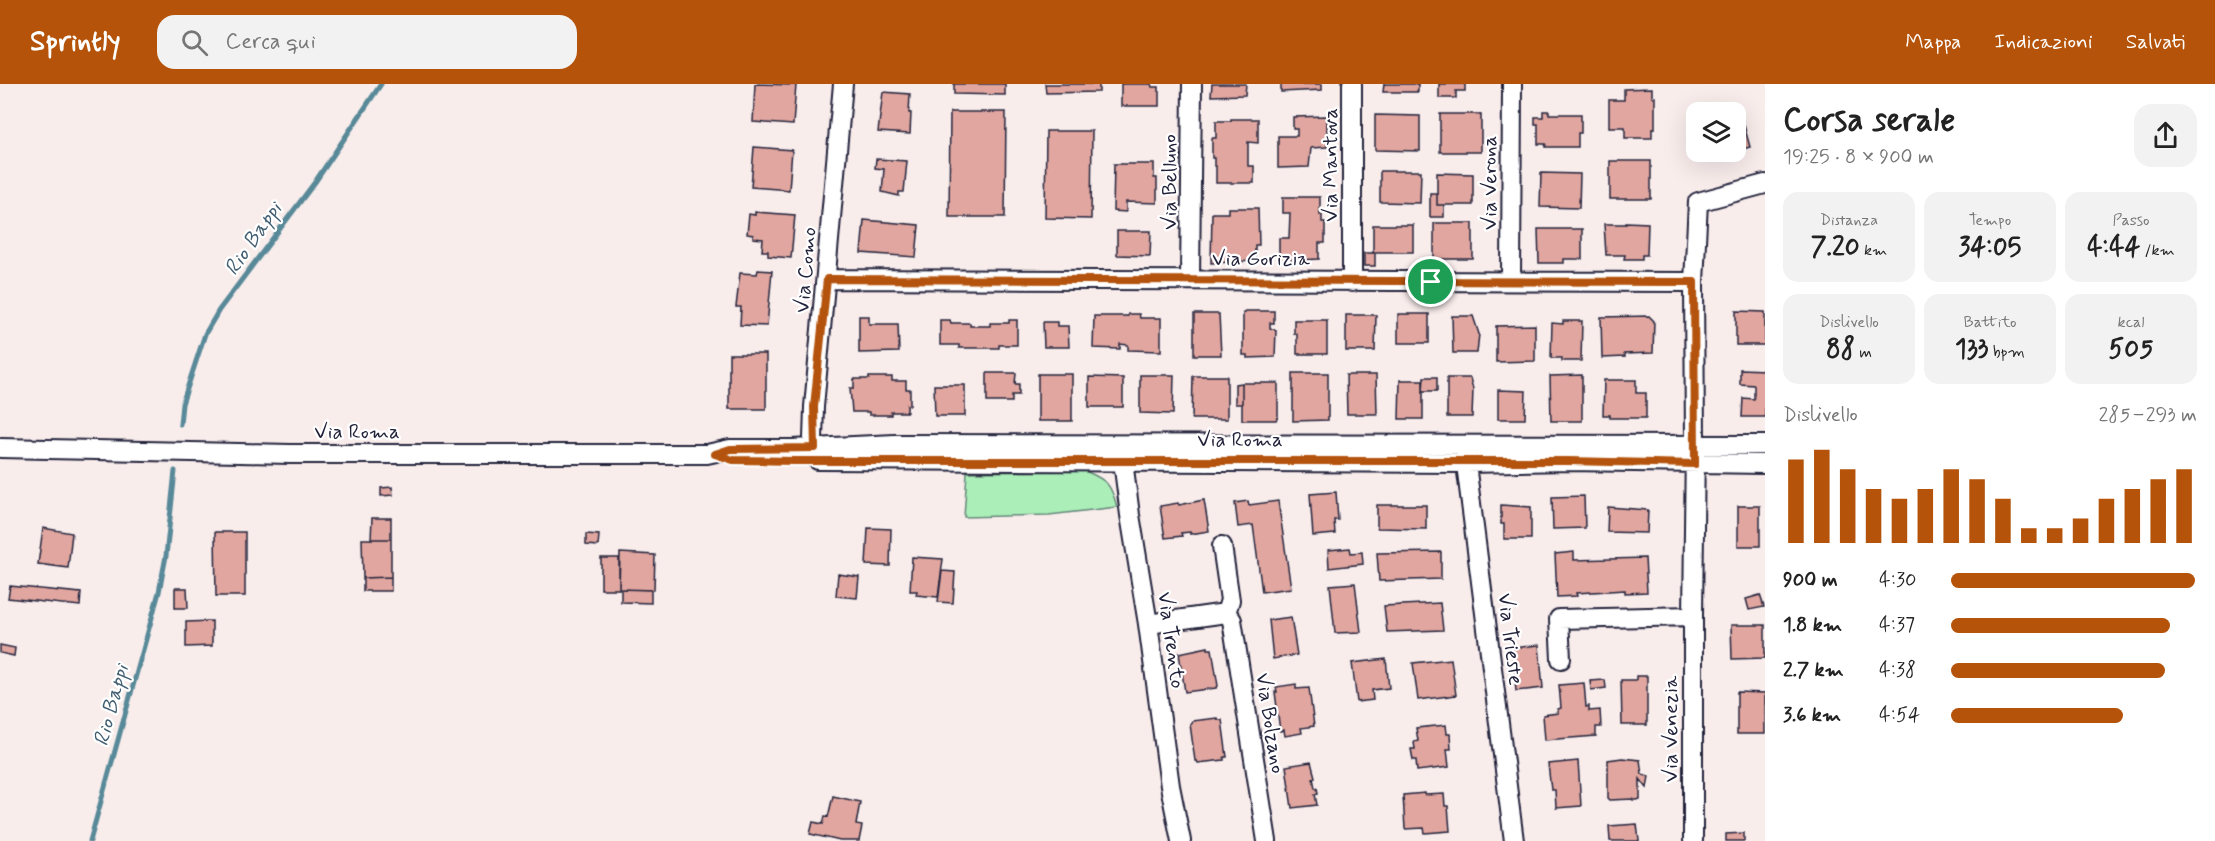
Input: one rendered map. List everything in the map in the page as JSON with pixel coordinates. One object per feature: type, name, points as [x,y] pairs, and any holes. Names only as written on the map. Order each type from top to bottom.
[{"type":"street","name":"Via Como","points":[[817,454],[814,407],[843,84]]},
{"type":"street","name":"Via Belluno","points":[[1190,280],[1192,84]]},
{"type":"street","name":"Via Mantova","points":[[1352,84],[1352,282]]},
{"type":"street","name":"Via Verona","points":[[1511,281],[1512,84]]},
{"type":"street","name":"Via Venezia","points":[[1692,841],[1694,282],[1698,202],[1765,184]]},
{"type":"street","name":"Via Gorizia","points":[[827,279],[1694,282]]},
{"type":"street","name":"Via Roma","points":[[0,448],[290,454],[715,454],[730,449],[817,454],[1123,453],[1466,444],[1695,454],[1765,464]]},
{"type":"street","name":"Via Trieste","points":[[1466,444],[1466,463],[1514,841]]},
{"type":"street","name":"Via Roma","points":[[1123,453],[1466,463],[1569,461],[1695,454],[1765,445]]},
{"type":"street","name":"Via Trento","points":[[1123,453],[1170,786],[1181,841]]},
{"type":"street","name":"Via Bolzano","points":[[1222,546],[1230,600],[1226,613],[1232,620],[1267,841]]},
{"type":"street","points":[[1148,624],[1226,613]]},
{"type":"street","points":[[1561,659],[1559,620],[1693,616]]},
{"type":"green space","points":[[1085,471],[1107,484],[1113,493],[1117,507],[1049,515],[964,517],[967,472]]},
{"type":"building","points":[[755,84],[796,85],[793,125],[753,122]]},
{"type":"building","points":[[954,84],[1005,84],[1005,95],[954,94]]},
{"type":"building","points":[[1045,84],[1099,84],[1099,92],[1046,93]]},
{"type":"building","points":[[1121,84],[1151,84],[1152,87],[1159,87],[1159,106],[1121,106]]},
{"type":"building","points":[[1212,84],[1246,84],[1245,95],[1211,96]]},
{"type":"building","points":[[1281,84],[1322,84],[1322,90],[1281,92]]},
{"type":"building","points":[[1384,84],[1418,84],[1418,92],[1383,92]]},
{"type":"building","points":[[1439,84],[1465,84],[1465,91],[1456,91],[1456,98],[1439,98]]},
{"type":"building","points":[[1652,88],[1652,97],[1655,97],[1655,129],[1652,129],[1652,138],[1625,138],[1625,127],[1609,127],[1609,100],[1624,100],[1624,89]]},
{"type":"building","points":[[883,92],[910,94],[910,134],[878,132]]},
{"type":"building","points":[[1543,111],[1549,111],[1549,114],[1581,114],[1578,147],[1545,147],[1546,144],[1538,144],[1538,124],[1535,124],[1535,117],[1543,117]]},
{"type":"building","points":[[950,112],[1006,112],[1005,217],[949,217]]},
{"type":"building","points":[[1440,114],[1481,114],[1481,152],[1440,152]]},
{"type":"building","points":[[1375,115],[1420,116],[1420,151],[1375,150]]},
{"type":"building","points":[[1327,116],[1327,147],[1311,148],[1309,167],[1278,168],[1278,136],[1297,136],[1297,129],[1293,129],[1293,117]]},
{"type":"building","points":[[1231,119],[1258,119],[1258,143],[1248,142],[1248,166],[1254,166],[1254,183],[1216,183],[1212,138],[1216,138],[1216,121],[1231,121]]},
{"type":"building","points":[[1046,131],[1092,131],[1091,219],[1045,218]]},
{"type":"building","points":[[1746,132],[1750,147],[1746,148]]},
{"type":"building","points":[[754,147],[792,150],[789,190],[751,187]]},
{"type":"building","points":[[876,159],[907,161],[904,192],[899,192],[899,196],[882,192],[884,169],[875,168]]},
{"type":"building","points":[[1610,161],[1651,161],[1651,199],[1610,199]]},
{"type":"building","points":[[1114,164],[1154,164],[1154,178],[1157,178],[1157,203],[1126,202],[1126,212],[1113,211]]},
{"type":"building","points":[[1380,171],[1421,171],[1420,203],[1380,202]]},
{"type":"building","points":[[1437,173],[1473,174],[1473,205],[1437,205]]},
{"type":"building","points":[[1541,173],[1580,174],[1579,208],[1540,207]]},
{"type":"building","points":[[1430,193],[1437,193],[1437,205],[1444,205],[1444,217],[1430,217]]},
{"type":"building","points":[[1283,197],[1320,197],[1320,215],[1322,215],[1322,222],[1325,222],[1325,243],[1319,243],[1319,259],[1279,261],[1279,238],[1289,238],[1290,213],[1283,213]]},
{"type":"building","points":[[1228,208],[1258,208],[1259,245],[1255,245],[1255,261],[1211,263],[1212,213],[1228,213]]},
{"type":"building","points":[[755,212],[795,215],[791,258],[768,256],[768,251],[762,251],[763,239],[753,238],[753,235],[747,234],[749,214],[755,215]]},
{"type":"building","points":[[864,220],[919,225],[916,257],[861,253]]},
{"type":"building","points":[[1626,222],[1648,223],[1647,255],[1642,255],[1642,259],[1624,259],[1625,255],[1606,255],[1604,224],[1626,224]]},
{"type":"building","points":[[1434,223],[1473,223],[1473,259],[1434,259]]},
{"type":"building","points":[[1373,225],[1413,225],[1413,252],[1373,252]]},
{"type":"building","points":[[1538,229],[1582,229],[1582,259],[1564,259],[1564,263],[1539,263]]},
{"type":"building","points":[[1117,231],[1151,231],[1150,256],[1117,255]]},
{"type":"building","points":[[1364,253],[1375,253],[1375,266],[1364,266]]},
{"type":"building","points":[[758,270],[772,271],[767,326],[740,325],[741,307],[736,307],[740,273],[757,274]]},
{"type":"building","points":[[1245,311],[1274,311],[1274,323],[1270,323],[1270,328],[1276,330],[1275,357],[1247,358],[1247,355],[1243,355],[1243,313]]},
{"type":"building","points":[[1736,311],[1765,312],[1765,345],[1736,345]]},
{"type":"building","points":[[1128,314],[1139,314],[1140,318],[1161,318],[1161,351],[1128,350],[1128,345],[1120,344],[1120,349],[1093,348],[1094,316],[1128,316]]},
{"type":"building","points":[[1194,314],[1219,314],[1221,355],[1194,355]]},
{"type":"building","points":[[1398,314],[1429,314],[1429,343],[1398,343]]},
{"type":"building","points":[[1346,315],[1376,315],[1375,351],[1346,351]]},
{"type":"building","points":[[859,316],[869,316],[869,324],[898,324],[899,352],[859,353]]},
{"type":"building","points":[[1452,316],[1473,316],[1479,334],[1477,353],[1453,353]]},
{"type":"building","points":[[1649,316],[1654,321],[1653,353],[1624,354],[1625,357],[1602,358],[1601,317]]},
{"type":"building","points":[[940,320],[950,320],[951,323],[970,323],[970,326],[990,326],[990,323],[1009,323],[1009,320],[1017,320],[1017,345],[999,345],[999,348],[959,348],[959,345],[940,345]]},
{"type":"building","points":[[1294,320],[1327,320],[1327,354],[1297,354]]},
{"type":"building","points":[[1563,321],[1582,321],[1581,361],[1562,361],[1562,358],[1551,358],[1552,323],[1563,324]]},
{"type":"building","points":[[1043,322],[1057,322],[1057,326],[1068,326],[1069,347],[1044,347]]},
{"type":"building","points":[[1535,325],[1535,361],[1496,362],[1496,326]]},
{"type":"building","points":[[729,354],[766,354],[766,409],[729,409]]},
{"type":"building","points":[[1740,369],[1765,370],[1765,417],[1742,417],[1743,398],[1754,399],[1754,385],[1740,384]]},
{"type":"building","points":[[987,373],[1016,373],[1015,384],[1019,384],[1019,395],[1012,395],[1012,402],[987,402]]},
{"type":"building","points":[[1293,373],[1328,373],[1328,420],[1293,421]]},
{"type":"building","points":[[1038,374],[1072,374],[1072,421],[1038,421]]},
{"type":"building","points":[[1140,375],[1174,375],[1173,414],[1140,413]]},
{"type":"building","points":[[1346,375],[1376,375],[1377,414],[1347,414]]},
{"type":"building","points":[[1582,375],[1582,421],[1551,421],[1550,376]]},
{"type":"building","points":[[1193,376],[1227,376],[1227,419],[1192,419]]},
{"type":"building","points":[[869,377],[892,377],[892,381],[906,381],[906,389],[910,389],[910,405],[907,405],[907,412],[869,415],[869,412],[852,412],[850,388],[854,388],[854,379],[869,379]]},
{"type":"building","points":[[1089,377],[1123,378],[1123,407],[1089,407]]},
{"type":"building","points":[[1424,377],[1437,377],[1437,391],[1423,391]]},
{"type":"building","points":[[1447,378],[1470,378],[1473,389],[1472,417],[1447,417]]},
{"type":"building","points":[[1400,380],[1423,380],[1423,419],[1399,419]]},
{"type":"building","points":[[1604,380],[1636,380],[1636,393],[1646,393],[1646,418],[1610,418],[1610,415],[1603,415]]},
{"type":"building","points":[[1242,383],[1242,404],[1235,404],[1235,384]]},
{"type":"building","points":[[1242,383],[1278,383],[1278,417],[1276,420],[1242,420]]},
{"type":"building","points":[[934,385],[965,385],[965,416],[935,416]]},
{"type":"building","points":[[1498,390],[1526,391],[1525,419],[1498,419]]},
{"type":"building","points":[[392,487],[393,495],[381,496],[381,488]]},
{"type":"building","points":[[1336,492],[1338,520],[1334,520],[1335,534],[1313,536],[1310,494]]},
{"type":"building","points":[[1584,496],[1585,528],[1553,529],[1552,497]]},
{"type":"building","points":[[1204,500],[1209,531],[1181,533],[1182,536],[1165,538],[1160,506]]},
{"type":"building","points":[[1248,501],[1249,505],[1278,501],[1291,588],[1262,592],[1253,525],[1238,527],[1235,503]]},
{"type":"building","points":[[1377,505],[1426,505],[1426,529],[1377,528]]},
{"type":"building","points":[[1501,505],[1531,507],[1531,539],[1504,539]]},
{"type":"building","points":[[1738,506],[1760,506],[1760,546],[1738,546]]},
{"type":"building","points":[[1608,507],[1648,510],[1647,533],[1607,532]]},
{"type":"building","points":[[372,518],[391,518],[391,539],[371,539]]},
{"type":"building","points":[[43,528],[72,533],[68,568],[38,564]]},
{"type":"building","points":[[868,528],[891,529],[890,566],[866,565]]},
{"type":"building","points":[[215,532],[245,532],[245,596],[216,596]]},
{"type":"building","points":[[586,534],[599,535],[598,546],[586,545]]},
{"type":"building","points":[[362,539],[391,539],[391,577],[363,578]]},
{"type":"building","points":[[1350,548],[1351,553],[1362,552],[1363,564],[1329,568],[1328,550]]},
{"type":"building","points":[[1441,552],[1441,579],[1379,581],[1377,553]]},
{"type":"building","points":[[1574,552],[1574,560],[1645,558],[1647,592],[1625,593],[1625,590],[1576,593],[1577,596],[1557,597],[1555,554]]},
{"type":"building","points":[[620,553],[655,555],[654,590],[619,589]]},
{"type":"building","points":[[912,557],[943,559],[938,597],[916,595],[917,591],[910,591]]},
{"type":"building","points":[[601,558],[619,558],[619,589],[601,589]]},
{"type":"building","points":[[942,571],[955,572],[953,603],[938,602]]},
{"type":"building","points":[[838,574],[859,577],[857,598],[836,596]]},
{"type":"building","points":[[391,577],[391,591],[363,591],[363,578]]},
{"type":"building","points":[[1355,583],[1361,632],[1335,633],[1330,585]]},
{"type":"building","points":[[10,586],[81,593],[80,606],[8,598]]},
{"type":"building","points":[[175,588],[187,588],[188,608],[175,608]]},
{"type":"building","points":[[621,589],[651,590],[651,603],[621,602]]},
{"type":"building","points":[[1760,595],[1764,607],[1749,610],[1746,599]]},
{"type":"building","points":[[1440,603],[1443,630],[1387,632],[1384,606]]},
{"type":"building","points":[[1291,617],[1297,655],[1273,659],[1269,620]]},
{"type":"building","points":[[212,621],[212,646],[186,647],[186,622]]},
{"type":"building","points":[[1731,625],[1765,625],[1765,658],[1732,659]]},
{"type":"building","points":[[0,645],[15,648],[14,656],[0,653]]},
{"type":"building","points":[[1539,645],[1543,688],[1516,691],[1512,648]]},
{"type":"building","points":[[1208,647],[1212,649],[1218,686],[1185,692],[1179,653]]},
{"type":"building","points":[[1386,659],[1389,688],[1372,690],[1373,700],[1357,702],[1352,663]]},
{"type":"building","points":[[1451,659],[1456,695],[1418,700],[1413,663]]},
{"type":"building","points":[[1636,676],[1647,676],[1647,725],[1622,725],[1621,680],[1636,680]]},
{"type":"building","points":[[1605,680],[1606,688],[1591,690],[1590,681]]},
{"type":"building","points":[[1584,683],[1586,707],[1589,706],[1589,711],[1600,710],[1601,727],[1596,727],[1596,736],[1545,740],[1543,715],[1558,713],[1558,709],[1561,708],[1559,685]]},
{"type":"building","points":[[1296,684],[1296,689],[1309,688],[1314,726],[1301,728],[1302,733],[1285,736],[1284,730],[1280,731],[1276,687]]},
{"type":"building","points":[[1737,692],[1765,693],[1765,734],[1737,734]]},
{"type":"building","points":[[1217,718],[1222,720],[1227,757],[1224,757],[1224,760],[1198,763],[1195,761],[1190,724],[1192,721]]},
{"type":"building","points":[[1446,725],[1447,734],[1450,734],[1451,749],[1447,749],[1449,767],[1417,771],[1416,760],[1413,760],[1411,749],[1415,749],[1414,742],[1418,741],[1416,728]]},
{"type":"building","points":[[1622,758],[1640,760],[1642,774],[1649,776],[1647,788],[1640,779],[1640,799],[1610,800],[1608,798],[1608,760]]},
{"type":"building","points":[[1578,761],[1581,806],[1556,808],[1555,790],[1551,790],[1548,764]]},
{"type":"building","points":[[1311,762],[1315,788],[1318,793],[1315,794],[1317,805],[1292,808],[1286,766]]},
{"type":"building","points":[[1425,793],[1425,795],[1444,794],[1445,806],[1448,806],[1450,831],[1425,833],[1424,828],[1405,829],[1403,795]]},
{"type":"building","points":[[833,796],[860,802],[856,825],[862,826],[859,841],[840,841],[810,834],[813,822],[823,824],[825,816],[828,817]]},
{"type":"building","points":[[1637,824],[1639,841],[1610,841],[1609,826]]},
{"type":"building","points":[[1744,833],[1744,841],[1726,841],[1726,834]]},
{"type":"waterway","name":"Rio Bappi","points":[[180,424],[182,404],[205,334],[219,310],[315,182],[381,84]]},
{"type":"waterway","name":"Rio Bappi","points":[[90,841],[159,592],[166,556],[175,471]]},
{"type":"route","points":[[827,279],[1431,282],[1694,282],[1695,464],[1569,461],[1466,463],[794,461],[733,460],[715,454],[730,449],[815,448],[814,407],[827,279]]}]
